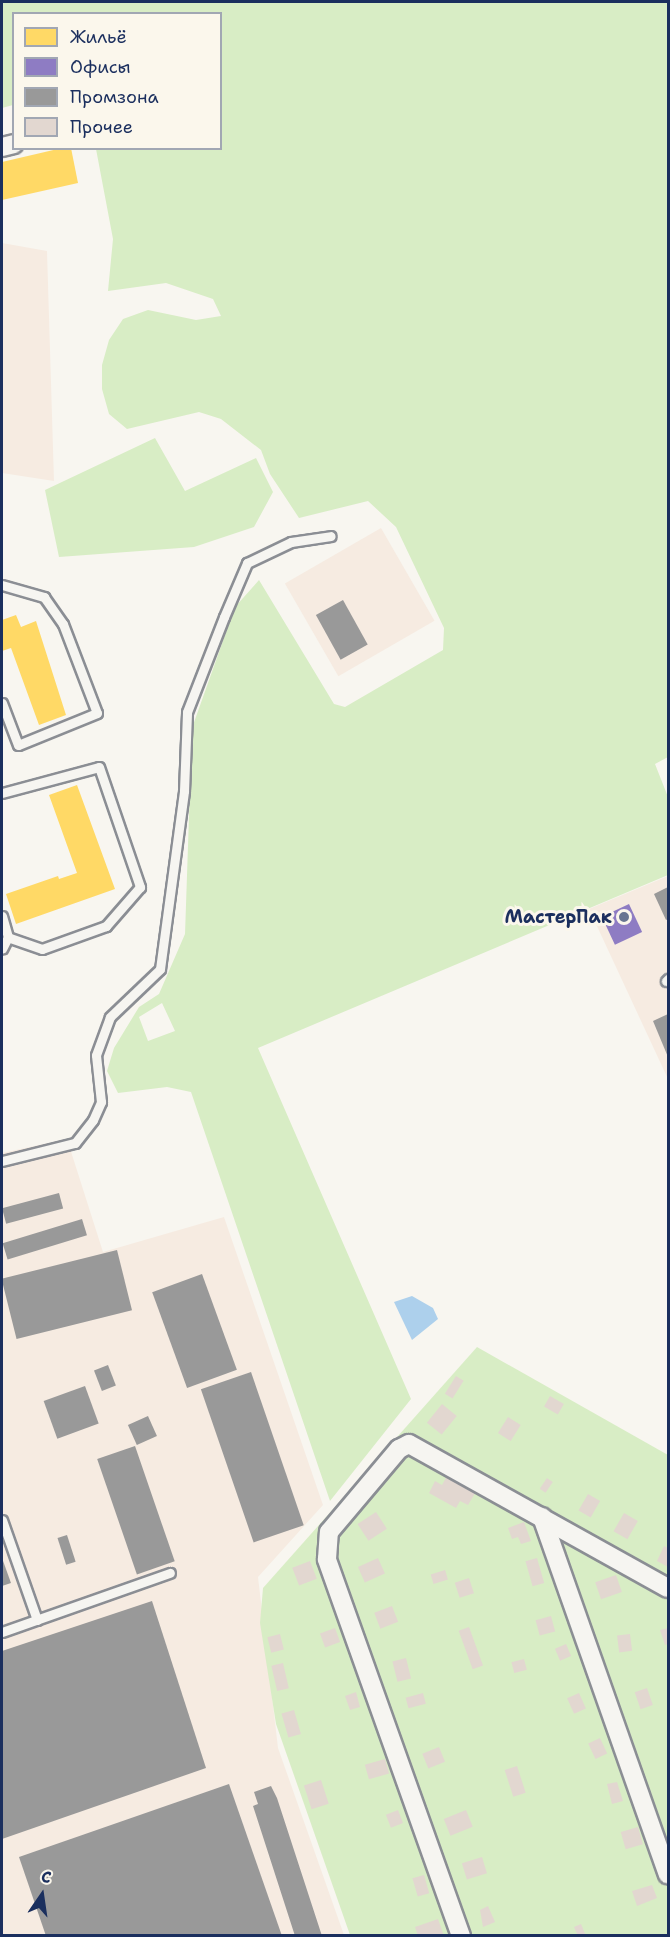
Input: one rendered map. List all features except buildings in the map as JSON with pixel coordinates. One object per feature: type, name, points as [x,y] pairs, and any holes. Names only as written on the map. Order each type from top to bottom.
[{"type":"street","points":[[461,1935],[327,1558],[326,1540],[399,1449],[409,1444],[669,1588]]},
{"type":"street","points":[[542,1517],[669,1874]]},
{"type":"lane","points":[[2,1161],[75,1143],[93,1120],[101,1102],[96,1055],[110,1017],[160,969],[184,791],[187,712],[247,563],[291,542],[331,536]]},
{"type":"lane","points":[[2,585],[44,597],[63,624],[97,713],[18,745],[2,703]]},
{"type":"lane","points":[[2,794],[99,767],[140,887],[106,926],[42,949],[8,937]]},
{"type":"lane","points":[[2,916],[8,937],[2,950]]},
{"type":"lane","points":[[2,1520],[37,1620]]},
{"type":"lane","points":[[2,1632],[170,1574]]},
{"type":"shaded area","points":[[2,243],[47,251],[54,481],[2,473]]},
{"type":"shaded area","points":[[381,528],[434,621],[338,676],[285,584]]},
{"type":"shaded area","points":[[668,876],[668,1079],[589,909]]},
{"type":"shaded area","points":[[67,1139],[103,1252],[224,1217],[323,1505],[258,1577],[278,1748],[344,1935],[2,1935],[2,1153]]},
{"type":"green space","points":[[2,2],[668,2],[668,757],[655,764],[668,797],[668,875],[258,1048],[411,1399],[330,1501],[191,1092],[167,1087],[118,1093],[107,1071],[114,1048],[139,1007],[159,994],[185,934],[192,728],[235,607],[259,580],[334,704],[345,707],[443,650],[444,628],[396,527],[368,501],[299,518],[270,474],[261,450],[221,419],[199,412],[127,429],[109,414],[102,389],[102,365],[109,340],[123,319],[148,310],[196,320],[221,316],[213,299],[166,283],[108,291],[113,239],[96,150],[222,150],[222,12],[12,12],[12,105],[2,108]],"holes":[[[162,1003],[175,1031],[148,1041],[139,1017]]]},
{"type":"green space","points":[[155,438],[185,491],[256,458],[273,492],[254,527],[194,547],[59,557],[45,490]]},
{"type":"green space","points":[[477,1347],[668,1455],[668,1935],[350,1935],[276,1724],[260,1623],[263,1588]]},
{"type":"water","points":[[412,1296],[433,1308],[438,1319],[412,1340],[394,1302]]},
{"type":"place","name":"МастерПак","points":[[624,917]]}]
